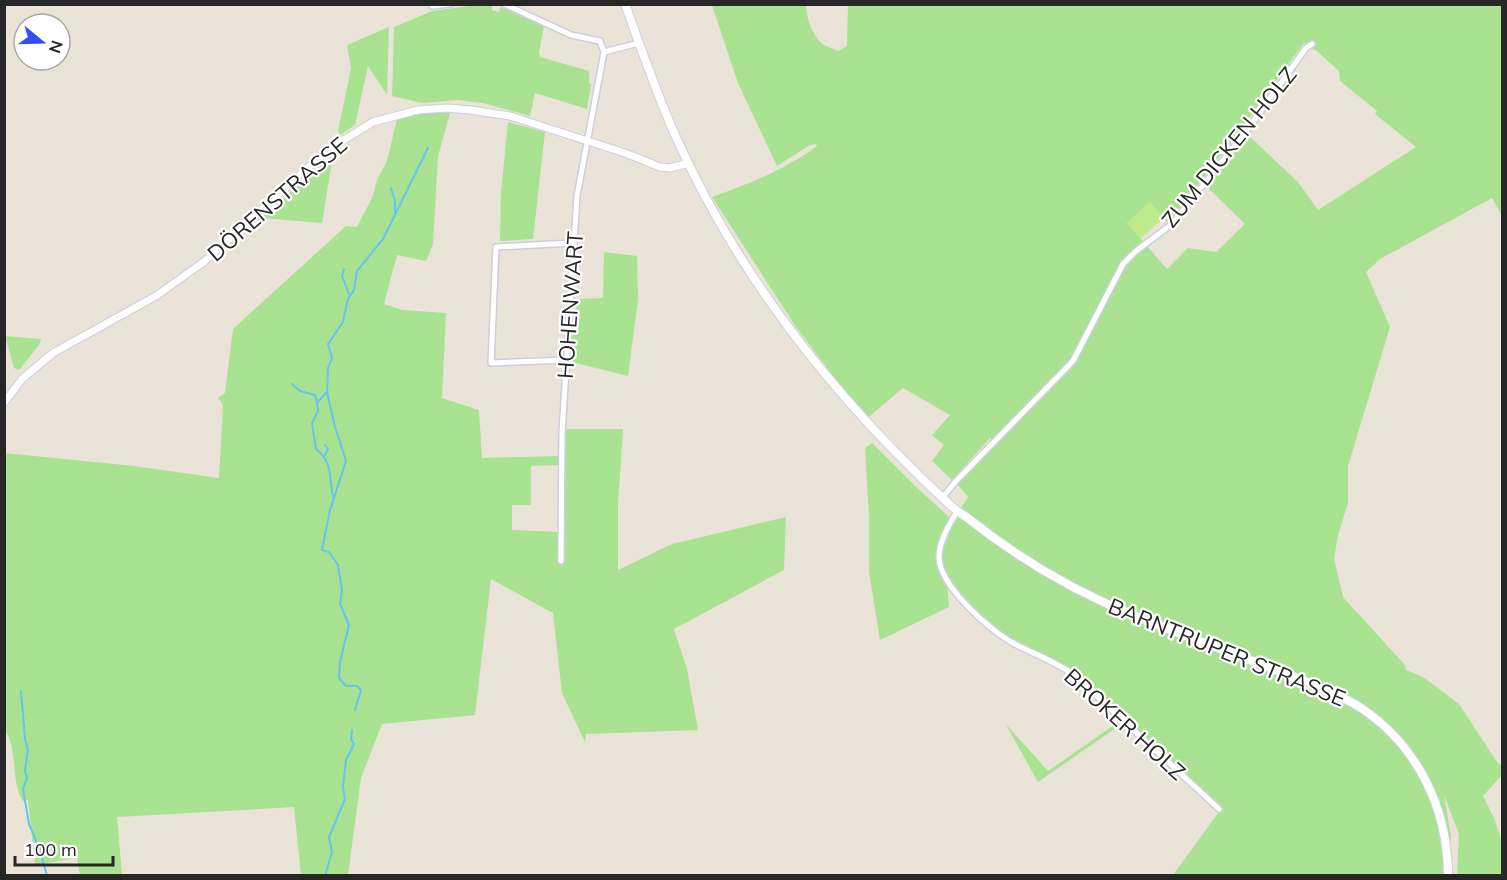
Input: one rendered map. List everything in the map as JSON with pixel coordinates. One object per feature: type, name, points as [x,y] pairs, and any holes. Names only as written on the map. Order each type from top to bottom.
[{"type":"main road","name":"BARNTRUPER STRASSE","points":[[625,4],[675,135],[738,251],[790,329],[865,420],[893,450],[958,510],[1027,560],[1089,595],[1132,615],[1322,688],[1374,717],[1407,752],[1430,789],[1443,826],[1448,876]]},
{"type":"street","points":[[432,6],[450,4]]},
{"type":"street","points":[[504,4],[571,35],[600,41],[604,52],[639,43]]},
{"type":"street","name":"ZUM DICKEN HOLZ","points":[[943,497],[1073,361],[1123,264],[1136,251],[1172,224],[1248,129],[1306,48],[1312,44]]},
{"type":"street","name":"HOHENWART","points":[[561,561],[562,432],[577,195],[604,52]]},
{"type":"street","name":"DÖRENSTRASSE","points":[[4,403],[22,379],[53,353],[156,296],[204,261],[326,151],[373,123],[418,110],[446,108],[471,110],[510,116],[588,140],[660,167],[677,167],[689,163]]},
{"type":"street","points":[[566,360],[491,363],[496,247],[573,243]]},
{"type":"street","name":"BROKER HOLZ","points":[[958,510],[942,541],[939,558],[947,580],[961,599],[1001,636],[1061,666],[1074,675],[1219,809]]},
{"type":"green space","points":[[476,5],[492,6],[492,10],[499,12],[500,7],[544,26],[540,57],[589,71],[589,83],[591,84],[587,109],[535,93],[530,116],[483,103],[458,100],[422,103],[392,96],[394,27],[432,11]]},
{"type":"green space","points":[[712,5],[806,5],[813,32],[820,42],[838,51],[847,46],[848,5],[1502,5],[1502,216],[1492,198],[1380,259],[1366,272],[1390,327],[1348,466],[1348,503],[1334,558],[1343,597],[1404,664],[1406,670],[1423,677],[1459,704],[1497,762],[1502,766],[1502,775],[1483,796],[1495,820],[1502,842],[1502,875],[1457,875],[1459,834],[1444,795],[1451,836],[1445,875],[1173,875],[1221,809],[1075,674],[1002,635],[963,597],[943,569],[941,555],[955,517],[968,497],[955,481],[993,440],[990,438],[952,480],[932,461],[944,445],[932,435],[950,415],[903,388],[866,419],[796,327],[712,197],[766,176],[817,146],[816,144],[810,145],[777,166],[738,83]],"holes":[[[1304,43],[1317,51],[1339,71],[1340,81],[1377,111],[1375,114],[1416,147],[1318,210],[1298,182],[1248,135],[1207,187],[1245,224],[1216,252],[1188,248],[1167,269],[1127,223],[1150,202],[1168,223]]]},
{"type":"green space","points":[[389,27],[387,95],[368,66],[355,125],[340,135],[338,131],[351,68],[347,45]]},
{"type":"green space","points":[[424,113],[450,113],[438,156],[433,244],[426,261],[397,255],[384,304],[402,310],[446,313],[442,398],[479,410],[482,458],[559,456],[559,465],[531,466],[531,505],[512,505],[512,530],[560,532],[565,507],[565,429],[623,429],[618,503],[618,570],[672,544],[786,517],[784,570],[674,629],[687,669],[698,730],[586,734],[585,742],[562,693],[553,613],[491,579],[475,715],[382,724],[361,778],[348,875],[301,875],[294,807],[117,817],[122,875],[80,875],[77,858],[35,865],[28,800],[23,801],[19,793],[11,746],[5,730],[4,453],[134,466],[219,478],[223,405],[218,398],[225,393],[233,329],[346,226],[357,227],[387,161],[397,119]]},
{"type":"green space","points":[[508,122],[545,132],[533,239],[500,241],[501,192]]},
{"type":"green space","points":[[333,155],[322,223],[262,218],[313,171]]},
{"type":"green space","points":[[1150,202],[1164,218],[1140,239],[1127,223]]},
{"type":"green space","points":[[604,252],[637,256],[638,299],[628,376],[568,361],[577,299],[603,298]]},
{"type":"green space","points":[[5,336],[41,339],[39,345],[19,370],[14,368]]},
{"type":"green space","points":[[872,443],[949,517],[938,549],[947,583],[949,607],[880,640],[869,572],[869,515],[865,448]]},
{"type":"green space","points":[[1120,721],[1123,723],[1038,782],[1005,723],[1048,771]]},
{"type":"waterway","points":[[355,710],[361,690],[357,686],[346,686],[339,678],[340,662],[349,625],[340,604],[342,590],[338,565],[329,552],[322,550],[330,510],[346,461],[327,392],[328,368],[332,358],[328,344],[343,322],[348,299],[354,290],[357,271],[383,239],[428,148]]},
{"type":"waterway","points":[[391,188],[395,201],[395,215]]},
{"type":"waterway","points":[[344,269],[342,276],[349,294]]},
{"type":"waterway","points":[[292,384],[300,391],[315,395],[317,402]]},
{"type":"waterway","points":[[327,392],[317,403],[318,411],[312,423],[316,449],[328,465],[333,497]]},
{"type":"waterway","points":[[325,445],[328,449],[325,455]]},
{"type":"waterway","points":[[21,691],[28,750],[25,771],[27,778],[23,789],[29,824],[40,850],[47,876]]},
{"type":"waterway","points":[[325,876],[332,852],[329,837],[345,799],[343,787],[346,760],[354,744],[351,739],[352,730]]}]
